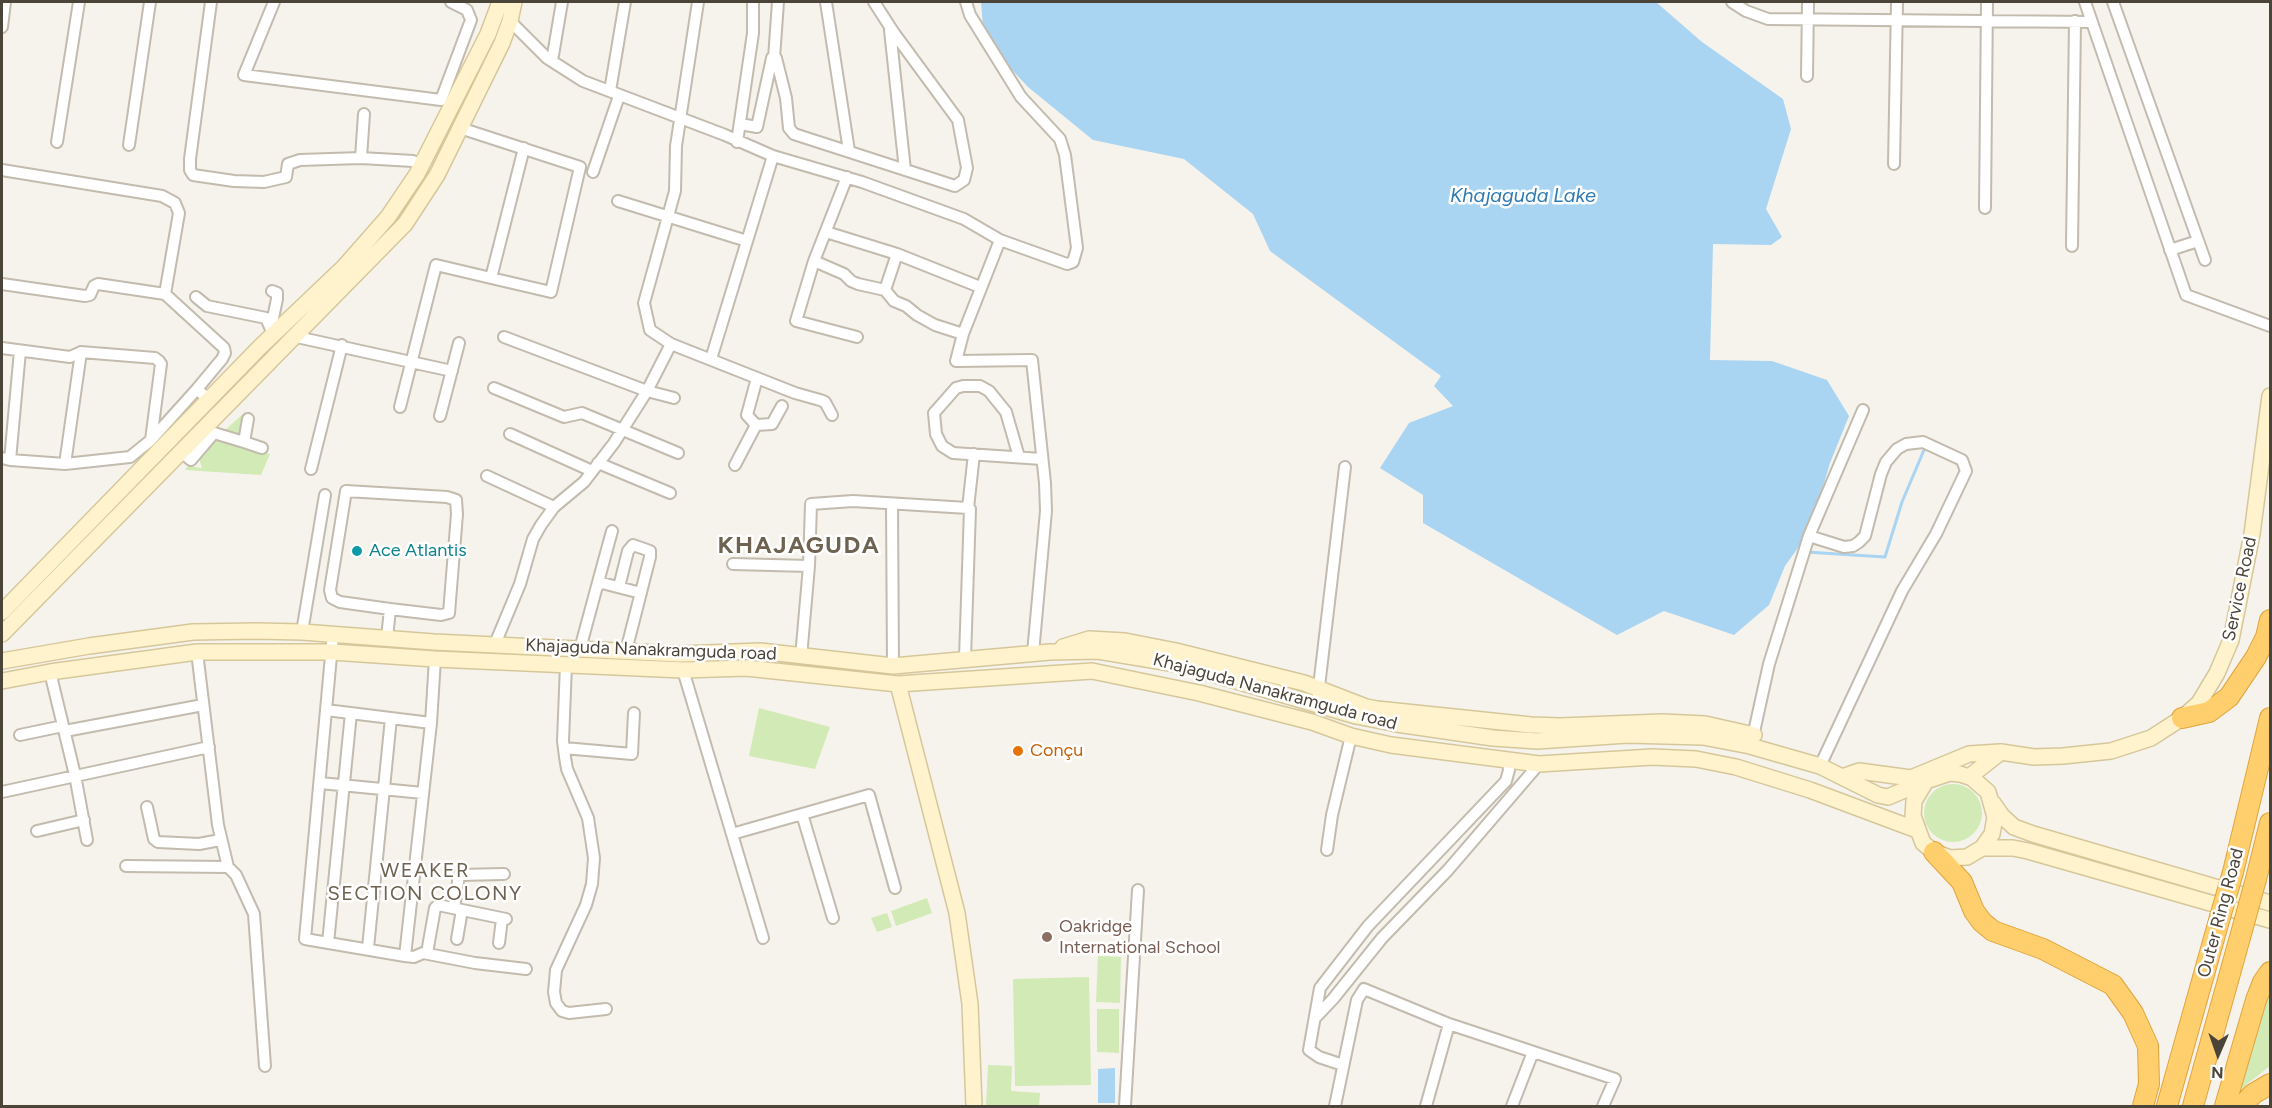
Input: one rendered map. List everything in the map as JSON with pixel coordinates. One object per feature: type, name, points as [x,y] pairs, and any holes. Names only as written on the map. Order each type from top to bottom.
[{"type":"highway","points":[[2182,718],[2209,712],[2229,697],[2256,657],[2271,620]]},
{"type":"highway","name":"Outer Ring Road","points":[[2167,1107],[2233,873],[2271,718]]},
{"type":"highway","name":"Outer Ring Road","points":[[2193,1107],[2271,823]]},
{"type":"highway","points":[[1934,852],[1962,882],[1974,911],[1982,922],[1994,931],[2043,949],[2113,986],[2133,1013],[2148,1046],[2149,1084],[2143,1107]]},
{"type":"highway","points":[[2225,1107],[2246,1030],[2263,982],[2271,972]]},
{"type":"highway","points":[[2242,1107],[2253,1094],[2271,1084]]},
{"type":"main road","points":[[2,634],[247,383],[297,337],[352,268],[421,165],[465,68],[497,13],[500,2]]},
{"type":"main road","points":[[2,612],[204,405],[274,324],[352,268],[405,224],[437,175],[502,43],[514,2]]},
{"type":"main road","name":"Service Road","points":[[1842,777],[1859,771],[1911,778],[1969,754],[2001,752],[2034,757],[2110,751],[2151,738],[2182,718],[2199,703],[2217,673],[2232,640],[2252,534],[2271,396]]},
{"type":"main road","name":"Khajaguda Nanakramguda road","points":[[6,658],[193,632],[302,632],[680,654],[760,651],[893,666],[1033,653],[1098,651],[1173,663],[1318,697],[1361,718],[1429,721],[1493,738],[1538,741],[1663,734],[1752,740],[1820,766],[1878,795],[1888,797],[1926,781]]},
{"type":"main road","name":"Khajaguda Nanakramguda road","points":[[2,681],[50,672],[197,652],[332,652],[683,670],[747,668],[898,684],[1092,672],[1199,693],[1279,712],[1351,736],[1391,745],[1539,764],[1652,757],[1696,759],[1736,767],[1810,790],[1917,830]]},
{"type":"main road","points":[[898,684],[957,913],[970,1004],[974,1107]]},
{"type":"main road","points":[[1969,777],[2001,752]]},
{"type":"main road","points":[[1950,773],[1969,777],[1980,783],[1988,792],[1995,817],[1992,834],[1982,848],[1967,856],[1950,858],[1934,852],[1923,843],[1913,816],[1914,801],[1926,781],[1950,773]]},
{"type":"main road","points":[[1991,801],[2002,816],[2014,826],[2033,834],[2271,903]]},
{"type":"main road","points":[[1982,848],[2013,848],[2028,851],[2271,920]]},
{"type":"street","points":[[2,27],[5,2]]},
{"type":"street","points":[[57,142],[79,2]]},
{"type":"street","points":[[129,145],[150,2]]},
{"type":"street","points":[[211,2],[190,159],[190,170],[193,174],[234,182],[264,182],[286,177],[288,164],[300,160],[361,158],[413,161],[421,165]]},
{"type":"street","points":[[274,2],[244,75],[441,100],[465,68]]},
{"type":"street","points":[[451,2],[467,10],[471,20],[458,56]]},
{"type":"street","points":[[552,61],[562,2]]},
{"type":"street","points":[[593,172],[614,94],[625,2]]},
{"type":"street","points":[[698,2],[682,119],[676,146],[675,191],[644,303],[650,330],[671,344],[795,393],[820,399],[825,402],[832,415]]},
{"type":"street","points":[[737,142],[753,33],[753,2]]},
{"type":"street","points":[[740,124],[757,127],[772,58],[774,58],[778,2]]},
{"type":"street","points":[[826,2],[849,151]]},
{"type":"street","points":[[774,58],[776,58],[786,98],[789,128],[794,134],[955,186],[964,180],[967,168],[958,120],[873,2]]},
{"type":"street","points":[[510,21],[552,61],[583,81],[773,156],[847,177],[964,219],[1000,240],[1067,264],[1073,262],[1077,248],[1066,164],[1060,139],[1021,97],[970,15],[966,2]]},
{"type":"street","points":[[1732,2],[1746,11],[1768,19],[2092,22]]},
{"type":"street","points":[[1807,76],[1808,2]]},
{"type":"street","points":[[1894,164],[1897,2]]},
{"type":"street","points":[[1985,208],[1987,2]]},
{"type":"street","points":[[2085,2],[2186,296],[2271,326]]},
{"type":"street","points":[[2113,2],[2205,260]]},
{"type":"street","points":[[2072,246],[2075,21]]},
{"type":"street","points":[[890,27],[906,170]]},
{"type":"street","points":[[458,56],[465,68]]},
{"type":"street","points":[[458,56],[465,68]]},
{"type":"street","points":[[361,158],[364,114]]},
{"type":"street","points":[[400,407],[436,265],[550,292],[580,167],[460,128]]},
{"type":"street","points":[[491,278],[524,148]]},
{"type":"street","points":[[711,359],[773,156]]},
{"type":"street","points":[[2,170],[162,196],[175,203],[179,213],[165,294]]},
{"type":"street","points":[[847,177],[814,261],[796,321],[857,337]]},
{"type":"street","points":[[618,201],[747,241]]},
{"type":"street","points":[[826,232],[897,254],[981,287]]},
{"type":"street","points":[[1000,240],[963,334],[956,361],[1032,360],[1045,483],[1046,532],[1033,653]]},
{"type":"street","points":[[2170,250],[2198,241]]},
{"type":"street","points":[[885,290],[897,254]]},
{"type":"street","points":[[814,261],[844,274],[852,281],[885,290],[894,302],[906,306],[916,315],[934,325],[963,334]]},
{"type":"street","points":[[2,284],[85,296],[90,295],[94,286],[98,284],[165,294],[224,348],[225,353],[151,440],[130,457],[65,464],[6,459],[20,351]]},
{"type":"street","points":[[196,297],[207,306],[274,324],[277,293],[272,291]]},
{"type":"street","points":[[297,337],[452,370]]},
{"type":"street","points":[[504,337],[648,391],[674,398]]},
{"type":"street","points":[[440,416],[459,343]]},
{"type":"street","points":[[495,644],[520,584],[533,539],[554,507],[584,482],[622,429],[648,391],[671,344]]},
{"type":"street","points":[[311,469],[342,345]]},
{"type":"street","points":[[2,348],[70,357],[81,351],[155,358],[161,364],[151,440]]},
{"type":"street","points":[[65,464],[81,351]]},
{"type":"street","points":[[756,425],[747,415],[757,378]]},
{"type":"street","points":[[1019,457],[1006,412],[989,391],[980,387],[956,388],[934,413],[934,425],[942,446],[953,453],[1042,459]]},
{"type":"street","points":[[494,388],[564,417],[582,413],[678,453]]},
{"type":"street","points":[[196,389],[204,405]]},
{"type":"street","points":[[187,399],[204,405]]},
{"type":"street","points":[[756,425],[772,424],[782,406]]},
{"type":"street","points":[[1752,740],[1769,664],[1809,536],[1863,410]]},
{"type":"street","points":[[244,442],[248,419]]},
{"type":"street","points":[[735,465],[756,425]]},
{"type":"street","points":[[181,452],[191,460],[214,433],[262,448]]},
{"type":"street","points":[[510,434],[670,494]]},
{"type":"street","points":[[1809,536],[1844,546],[1853,546],[1859,542],[1865,536],[1886,462],[1897,449],[1906,444],[1923,442],[1962,460],[1966,466],[1965,476],[1936,534],[1902,591],[1820,766]]},
{"type":"street","points":[[965,658],[970,509],[968,508],[974,454]]},
{"type":"street","points":[[1318,697],[1345,467]]},
{"type":"street","points":[[488,476],[554,507]]},
{"type":"street","points":[[346,491],[447,497],[456,501],[458,514],[449,613],[441,615],[390,609],[340,602],[332,598],[330,590],[346,491]]},
{"type":"street","points":[[302,632],[325,495]]},
{"type":"street","points":[[801,657],[809,566],[811,504],[853,501],[968,508]]},
{"type":"street","points":[[892,504],[893,666]]},
{"type":"street","points":[[580,649],[612,531]]},
{"type":"street","points":[[619,587],[628,551],[633,545],[650,551],[626,651]]},
{"type":"street","points":[[733,564],[809,566]]},
{"type":"street","points":[[597,586],[602,583],[641,593]]},
{"type":"street","points":[[387,638],[390,609]]},
{"type":"street","points":[[333,634],[305,939],[405,956],[414,957],[420,953],[525,969]]},
{"type":"street","points":[[197,652],[220,840],[228,867],[236,874],[254,914],[264,1066]]},
{"type":"street","points":[[405,956],[431,723],[435,659]]},
{"type":"street","points":[[566,665],[563,691],[564,748],[567,769],[588,818],[594,858],[592,884],[586,905],[556,970],[554,993],[556,1004],[562,1011],[569,1013],[606,1009]]},
{"type":"street","points":[[683,670],[763,938]]},
{"type":"street","points":[[50,672],[75,775],[87,840]]},
{"type":"street","points":[[20,735],[203,705]]},
{"type":"street","points":[[326,710],[431,723]]},
{"type":"street","points":[[564,748],[632,754],[634,713]]},
{"type":"street","points":[[328,943],[351,714]]},
{"type":"street","points":[[368,948],[391,718]]},
{"type":"street","points":[[1327,850],[1332,815],[1351,736]]},
{"type":"street","points":[[2,792],[209,747]]},
{"type":"street","points":[[1343,1063],[1309,1050],[1320,988],[1368,926],[1506,781],[1509,770],[1508,760]]},
{"type":"street","points":[[1313,1020],[1382,938],[1448,870],[1539,764]]},
{"type":"street","points":[[320,783],[423,793]]},
{"type":"street","points":[[732,834],[869,795],[896,888]]},
{"type":"street","points":[[147,807],[154,839],[158,842],[199,844],[220,840]]},
{"type":"street","points":[[802,814],[833,918]]},
{"type":"street","points":[[37,831],[84,820]]},
{"type":"street","points":[[126,866],[228,867]]},
{"type":"street","points":[[457,939],[459,874],[504,874]]},
{"type":"street","points":[[1125,1107],[1138,890]]},
{"type":"street","points":[[427,954],[436,906],[444,905],[504,919],[499,943]]},
{"type":"street","points":[[1335,1107],[1357,1000],[1364,989],[1449,1024],[1615,1079],[1603,1107]]},
{"type":"street","points":[[1426,1107],[1449,1024]]},
{"type":"street","points":[[1512,1107],[1533,1052]]},
{"type":"green space","points":[[245,412],[246,446],[270,454],[261,475],[185,470],[188,466],[202,468],[198,455]]},
{"type":"green space","points":[[759,708],[830,727],[815,769],[749,756]]},
{"type":"green space","points":[[1953,784],[1964,786],[1977,797],[1982,813],[1980,824],[1969,837],[1953,842],[1942,840],[1929,829],[1924,813],[1926,802],[1937,789]]},
{"type":"green space","points":[[927,898],[932,913],[896,926],[891,911]]},
{"type":"green space","points":[[887,913],[892,927],[877,932],[871,918]]},
{"type":"green space","points":[[1098,956],[1121,957],[1120,1003],[1096,1002]]},
{"type":"green space","points":[[1089,977],[1091,1085],[1015,1086],[1013,979]]},
{"type":"green space","points":[[2270,982],[2270,1066],[2247,1084],[2234,1106]]},
{"type":"green space","points":[[1097,1009],[1119,1009],[1119,1053],[1097,1052]]},
{"type":"green space","points":[[988,1065],[1012,1066],[1011,1091],[1040,1093],[1039,1106],[986,1105]]},
{"type":"water","name":"Khajaguda Lake","points":[[981,2],[1656,2],[1702,42],[1783,99],[1791,129],[1766,209],[1782,237],[1771,245],[1713,244],[1710,360],[1772,361],[1827,380],[1849,416],[1830,463],[1810,531],[1785,566],[1769,605],[1734,635],[1664,611],[1617,635],[1423,523],[1423,495],[1380,468],[1409,423],[1453,406],[1434,386],[1441,376],[1270,251],[1253,214],[1184,159],[1093,140],[1028,87],[984,40]]},
{"type":"water","points":[[1115,1068],[1115,1103],[1098,1103],[1098,1069]]},
{"type":"waterway","points":[[1806,552],[1885,557],[1902,502],[1924,450]]},
{"type":"place","name":"Ace Atlantis","points":[[357,551]]},
{"type":"place","name":"Conçu","points":[[1018,751]]},
{"type":"place","name":"Oakridge International School","points":[[1047,937]]},
{"type":"district","name":"KHAJAGUDA","points":[[799,546]]},
{"type":"district","name":"WEAKER SECTION COLONY","points":[[425,882]]}]
